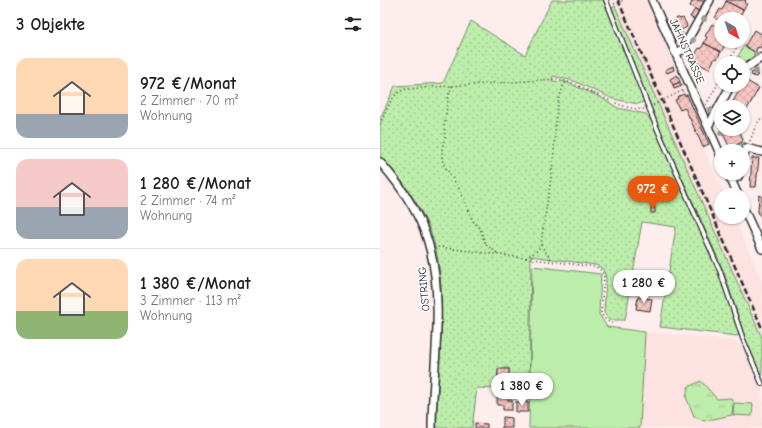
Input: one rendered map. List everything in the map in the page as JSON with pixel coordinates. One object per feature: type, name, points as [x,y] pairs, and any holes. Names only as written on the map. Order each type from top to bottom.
[{"type":"street","name":"JAHNSTRASSE","points":[[652,0],[716,144]]},
{"type":"street","points":[[676,53],[682,50],[710,0]]},
{"type":"street","points":[[750,65],[762,57]]},
{"type":"street","points":[[708,125],[727,92]]},
{"type":"street","points":[[750,149],[762,152]]},
{"type":"street","name":"OSTRING","points":[[380,162],[397,182],[411,204],[422,224],[430,248],[435,281],[437,316],[432,428]]},
{"type":"street","points":[[731,180],[735,188]]},
{"type":"street","points":[[750,222],[762,249]]},
{"type":"lane","points":[[606,0],[649,108],[720,271],[743,339],[762,384]]},
{"type":"path","points":[[619,2],[624,0]]},
{"type":"path","points":[[380,124],[391,100],[397,92],[405,89],[557,79],[567,81],[627,107],[642,110],[691,87]]},
{"type":"path","points":[[526,258],[538,250],[541,245],[553,162],[558,104],[563,87],[567,81]]},
{"type":"path","points":[[452,86],[449,93],[444,127],[442,159],[444,165],[460,190],[473,221],[480,229],[486,245],[498,254]]},
{"type":"path","points":[[700,108],[706,104],[714,90]]},
{"type":"path","points":[[748,144],[756,125],[762,117]]},
{"type":"path","points":[[541,245],[552,261]]},
{"type":"path","points":[[430,248],[439,247],[596,267],[601,270],[604,275],[601,314],[607,321],[615,324]]},
{"type":"shaded area","points":[[612,0],[647,0],[687,95],[680,98],[714,171],[714,180],[718,180],[722,188],[714,188],[714,224],[738,224],[762,281],[762,338]]},
{"type":"shaded area","points":[[645,332],[735,341],[745,349],[762,389],[762,428],[640,428]]},
{"type":"green space","points":[[552,0],[603,0],[644,102],[638,104],[613,99],[574,81],[553,76],[552,81],[566,82],[600,97],[618,108],[646,114],[651,121],[718,268],[739,335],[660,327],[676,227],[642,222],[625,320],[610,320],[604,313],[606,278],[603,269],[596,265],[531,256],[529,396],[509,395],[509,368],[498,368],[497,389],[477,388],[472,428],[436,428],[442,306],[440,273],[437,256],[428,226],[419,206],[401,180],[380,156],[380,119],[395,86],[443,83],[471,21],[525,55]]},
{"type":"green space","points":[[615,6],[762,338],[762,377],[746,340],[724,272],[659,126],[612,8]]},
{"type":"green space","points":[[743,48],[748,48],[758,54],[750,59],[750,56],[738,56]]},
{"type":"green space","points":[[532,266],[601,274],[599,314],[607,327],[645,332],[640,428],[529,428]]},
{"type":"green space","points":[[701,381],[717,399],[731,398],[733,403],[732,415],[704,421],[694,416],[686,397],[688,387]]},
{"type":"green space","points":[[734,403],[753,404],[752,416],[733,415]]},
{"type":"building","points":[[693,0],[705,1],[699,11],[690,6]]},
{"type":"building","points":[[746,0],[745,3],[747,4],[743,10],[726,1]]},
{"type":"building","points":[[726,1],[743,10],[742,12],[718,12],[720,9],[722,10]]},
{"type":"building","points":[[695,9],[699,11],[695,20],[690,17]]},
{"type":"building","points":[[677,18],[683,18],[687,27],[677,32],[673,22]]},
{"type":"building","points":[[712,24],[714,25],[714,48],[723,48],[721,52],[704,43],[707,37],[705,36]]},
{"type":"building","points":[[754,30],[762,34],[762,45],[760,48],[758,47],[755,52],[748,48],[750,48],[750,37]]},
{"type":"building","points":[[683,33],[685,37],[678,40],[676,37]]},
{"type":"building","points":[[704,43],[721,52],[719,56],[714,56],[714,60],[709,69],[692,60],[699,48],[701,49]]},
{"type":"building","points":[[673,66],[674,70],[667,73],[665,70]]},
{"type":"building","points":[[752,72],[758,75],[756,77],[751,75]]},
{"type":"building","points":[[677,75],[680,82],[673,85],[670,79]]},
{"type":"building","points":[[680,82],[682,86],[674,89],[673,85]]},
{"type":"building","points":[[750,83],[759,88],[750,104],[750,100],[734,100],[738,92],[750,92]]},
{"type":"building","points":[[684,94],[685,96],[687,95],[709,144],[703,147],[685,108],[680,110],[675,100],[678,99],[677,97]]},
{"type":"building","points":[[724,136],[742,136],[742,142],[738,144],[728,144]]},
{"type":"building","points":[[752,158],[759,158],[756,187],[750,187]]},
{"type":"building","points":[[759,195],[762,196],[762,219],[758,212]]},
{"type":"building","points":[[651,207],[655,207],[655,213],[651,213]]},
{"type":"building","points":[[638,297],[652,299],[650,311],[636,309]]},
{"type":"building","points":[[498,369],[509,369],[508,400],[512,400],[512,410],[503,410],[503,405],[497,405]]},
{"type":"building","points":[[516,402],[528,402],[528,412],[516,412]]},
{"type":"building","points":[[503,417],[512,418],[512,428],[501,428],[503,427]]},
{"type":"building","points":[[475,423],[487,424],[487,428],[475,428]]},
{"type":"railway","points":[[618,0],[762,328]]}]
